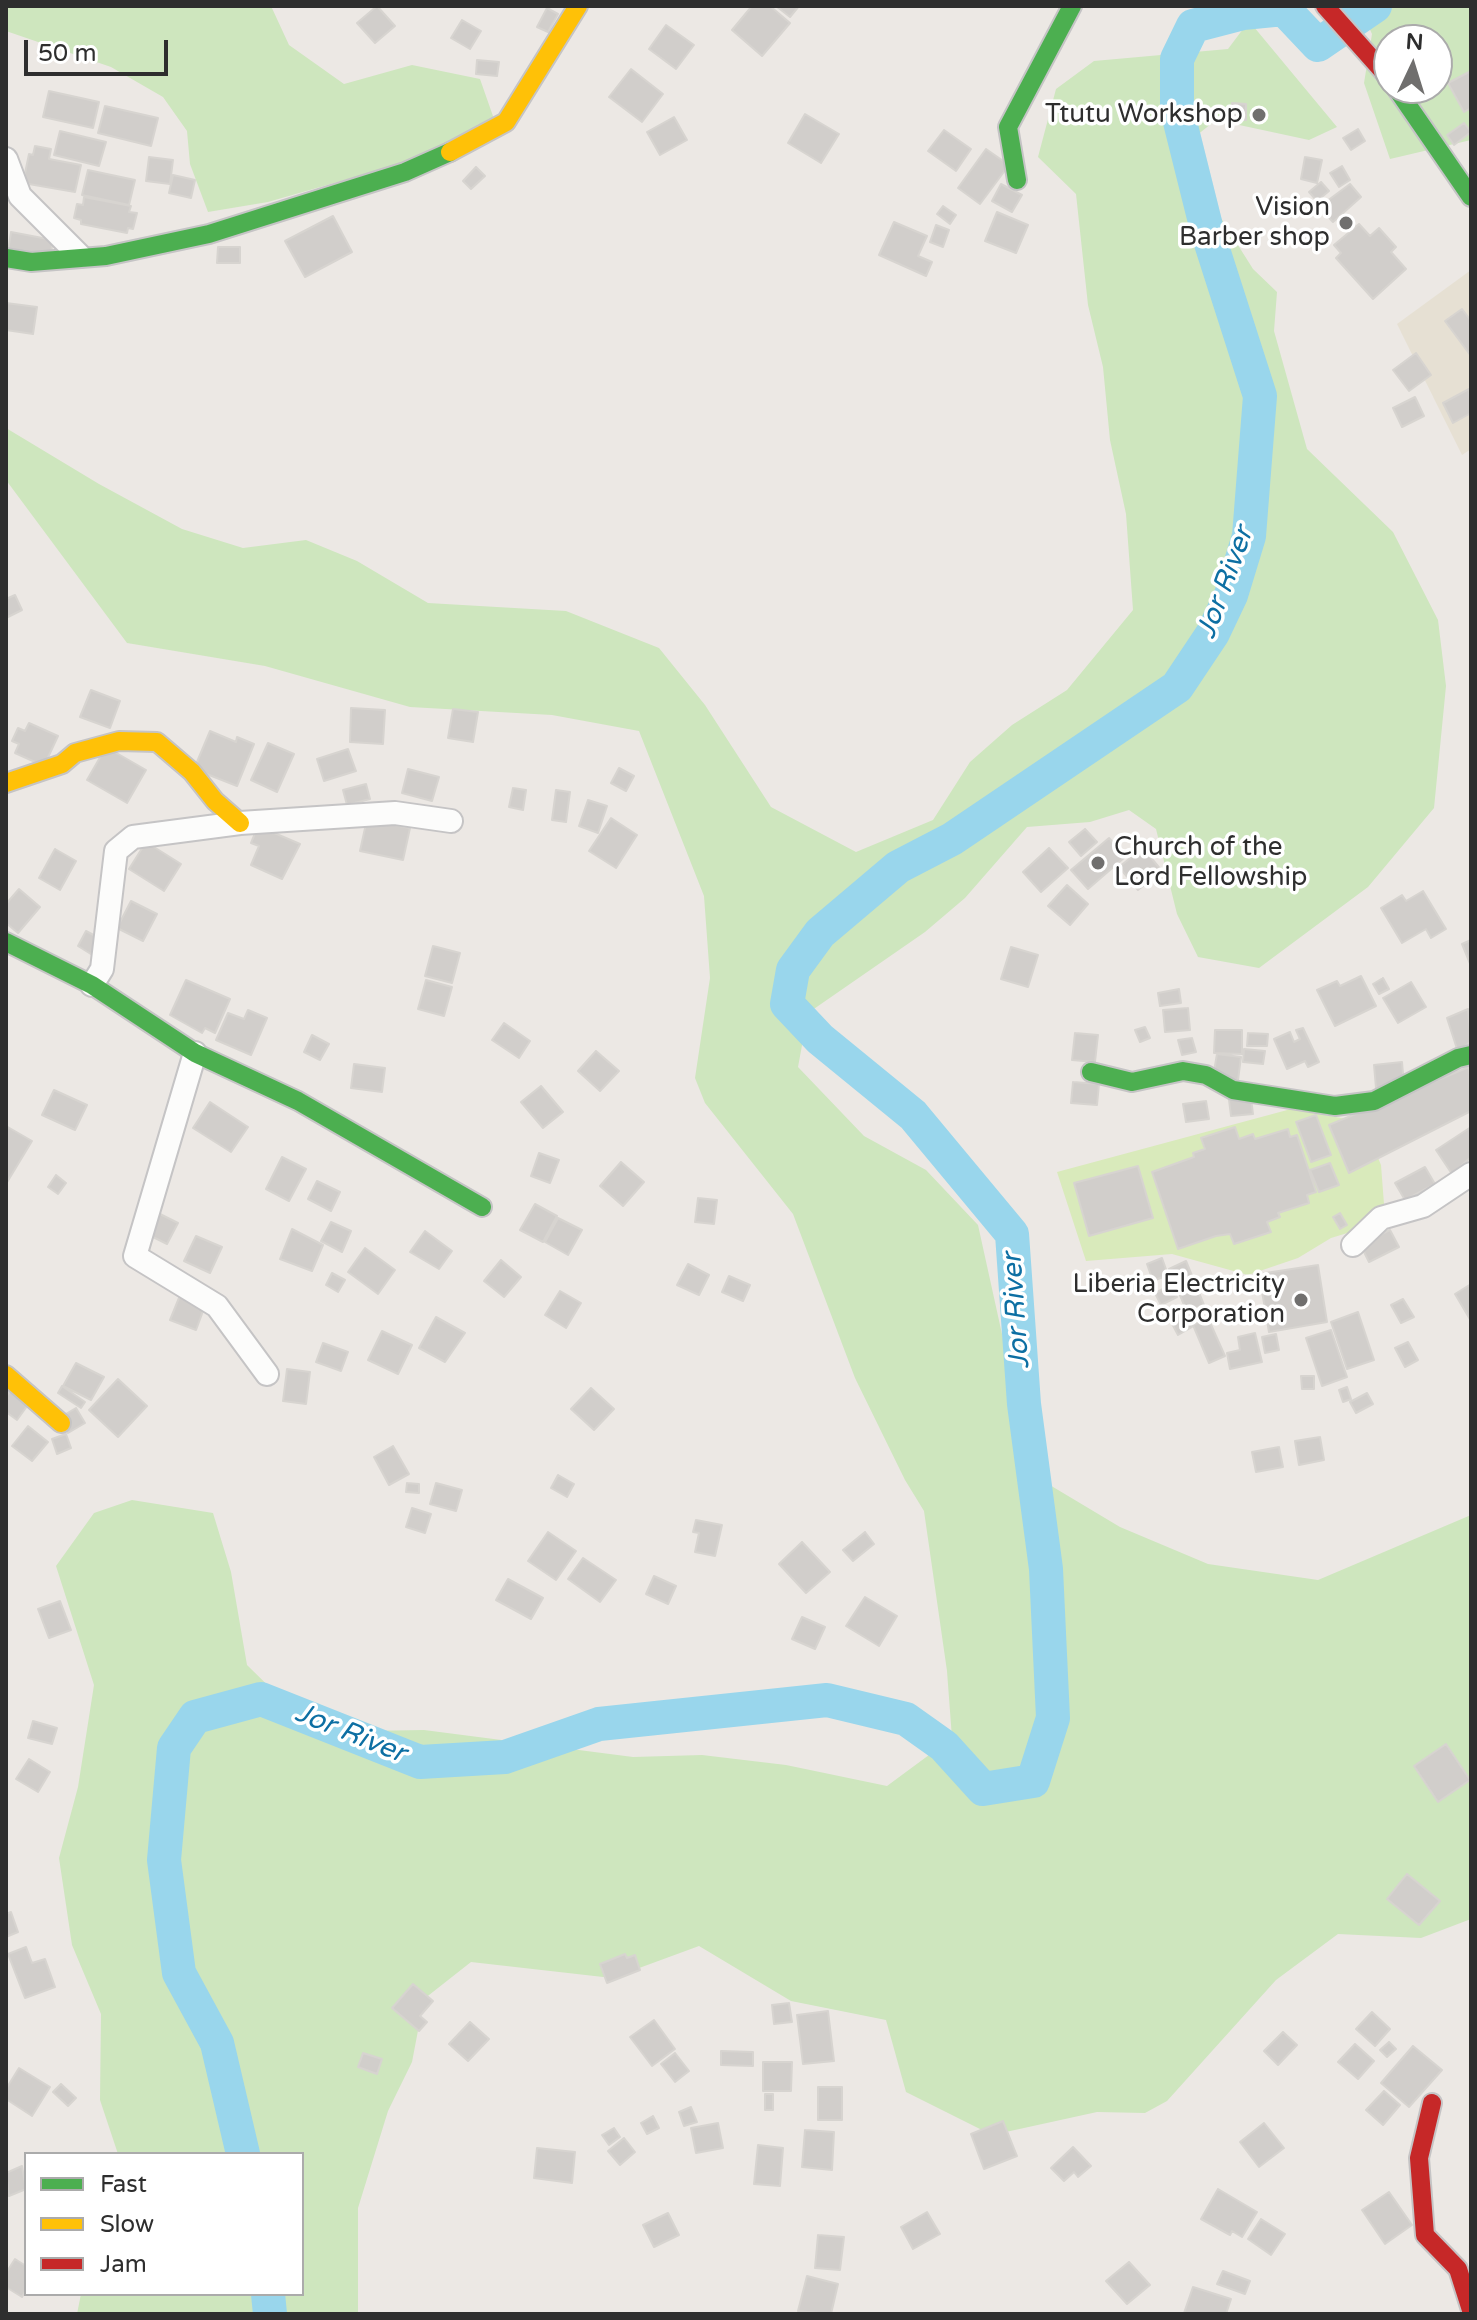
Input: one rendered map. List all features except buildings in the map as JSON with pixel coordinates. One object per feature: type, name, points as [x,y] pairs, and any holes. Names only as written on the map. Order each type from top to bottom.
[{"type":"main road","points":[[6,258],[31,262],[106,256],[209,234],[405,172],[488,134],[506,122],[578,6]]},
{"type":"main road","points":[[1017,180],[1008,127],[1072,6]]},
{"type":"main road","points":[[1325,6],[1373,56]]},
{"type":"main road","points":[[1407,104],[1471,197]]},
{"type":"main road","points":[[6,783],[62,764],[75,753],[119,741],[157,742],[240,823]]},
{"type":"main road","points":[[6,942],[92,985],[195,1053],[298,1101],[482,1207]]},
{"type":"main road","points":[[1091,1072],[1132,1082],[1183,1071],[1206,1075],[1233,1090],[1335,1106],[1374,1101],[1458,1058],[1471,1055]]},
{"type":"main road","points":[[6,1375],[61,1423]]},
{"type":"main road","points":[[1432,2103],[1419,2158],[1425,2235],[1458,2269],[1471,2310]]},
{"type":"street","points":[[6,159],[9,160],[20,196],[80,256]]},
{"type":"street","points":[[92,985],[102,969],[116,851],[133,837],[240,823],[395,813],[451,821]]},
{"type":"street","points":[[195,1053],[135,1256],[217,1306],[267,1374]]},
{"type":"street","points":[[1353,1245],[1381,1218],[1423,1206],[1471,1174]]},
{"type":"shaded area","points":[[1471,270],[1471,449],[1462,455],[1397,324]]},
{"type":"green space","points":[[6,6],[271,6],[289,45],[344,84],[412,65],[480,79],[494,119],[428,156],[268,202],[208,212],[190,164],[187,131],[163,97],[111,67],[6,31]]},
{"type":"green space","points":[[1359,6],[1471,6],[1471,140],[1390,159],[1364,83],[1372,34]]},
{"type":"green space","points":[[1249,21],[1337,127],[1309,140],[1216,120],[1182,147],[1202,188],[1253,269],[1277,292],[1274,331],[1307,449],[1393,532],[1438,620],[1446,686],[1434,808],[1368,887],[1259,968],[1198,957],[1177,914],[1156,829],[1129,810],[1090,822],[1027,827],[965,898],[925,932],[808,1013],[798,1067],[864,1136],[926,1170],[978,1225],[1033,1475],[1120,1527],[1208,1564],[1318,1580],[1471,1515],[1471,1919],[1421,1938],[1338,1934],[1276,1980],[1167,2101],[1145,2113],[1097,2112],[992,2135],[906,2092],[886,2020],[791,2001],[699,1946],[612,1978],[471,1962],[424,1999],[412,2062],[388,2111],[358,2208],[358,2314],[77,2314],[81,2296],[304,2296],[304,2152],[117,2152],[100,2100],[101,2014],[72,1945],[59,1858],[78,1787],[94,1685],[56,1566],[94,1513],[132,1500],[213,1513],[231,1572],[247,1665],[296,1713],[362,1731],[424,1730],[633,1757],[702,1755],[786,1765],[887,1786],[952,1738],[947,1671],[924,1511],[905,1480],[855,1378],[793,1214],[705,1103],[695,1078],[710,978],[704,896],[639,731],[552,715],[410,707],[265,666],[127,643],[6,480],[6,428],[182,529],[243,548],[306,540],[357,561],[428,603],[566,611],[659,648],[705,705],[771,807],[856,852],[933,820],[970,762],[1012,725],[1067,690],[1133,610],[1126,514],[1110,440],[1103,367],[1088,305],[1076,194],[1038,157],[1056,89],[1094,61],[1228,49]]},
{"type":"green space","points":[[1291,1109],[1363,1122],[1381,1165],[1384,1204],[1367,1227],[1331,1238],[1298,1258],[1248,1275],[1172,1254],[1086,1261],[1057,1172]]},
{"type":"waterway","name":"Jor River","points":[[243,2152],[217,2043],[179,1973],[164,1860],[174,1748],[195,1717],[261,1699],[420,1762],[505,1757],[599,1724],[827,1700],[906,1719],[944,1746],[983,1789],[1033,1781],[1053,1718],[1046,1569],[1024,1404],[1012,1234],[913,1115],[820,1039],[787,1004],[793,970],[820,933],[898,867],[952,839],[1177,687],[1213,633],[1231,595],[1249,536],[1260,396],[1208,234],[1177,110],[1177,59],[1193,26],[1243,13],[1284,9],[1318,45],[1375,6]]},
{"type":"waterway","name":"Jor River","points":[[268,2296],[270,2314]]},
{"type":"traffic: fast","points":[[1017,180],[1008,127],[1072,6]]},
{"type":"traffic: fast","points":[[1407,104],[1471,197]]},
{"type":"traffic: fast","points":[[6,258],[31,262],[106,256],[209,234],[405,172],[450,152]]},
{"type":"traffic: fast","points":[[6,942],[92,985],[195,1053],[298,1101],[482,1207]]},
{"type":"traffic: fast","points":[[1091,1072],[1132,1082],[1183,1071],[1206,1075],[1233,1090],[1335,1106],[1374,1101],[1458,1058],[1471,1055]]},
{"type":"traffic: slow","points":[[450,152],[506,122],[578,6]]},
{"type":"traffic: slow","points":[[6,783],[62,764],[75,753],[119,741],[157,742],[192,772],[215,801],[240,823]]},
{"type":"traffic: slow","points":[[6,1375],[61,1423]]},
{"type":"traffic: jam","points":[[1325,6],[1373,60]]},
{"type":"traffic: jam","points":[[1432,2103],[1419,2158],[1425,2235],[1458,2269],[1471,2310]]},
{"type":"place","name":"Ttutu Workshop","points":[[1259,115]]},
{"type":"place","name":"Vision Barber shop","points":[[1346,223]]},
{"type":"place","name":"Church of the Lord Fellowship","points":[[1098,863]]},
{"type":"place","name":"Liberia Electricity Corporation","points":[[1301,1300]]}]
